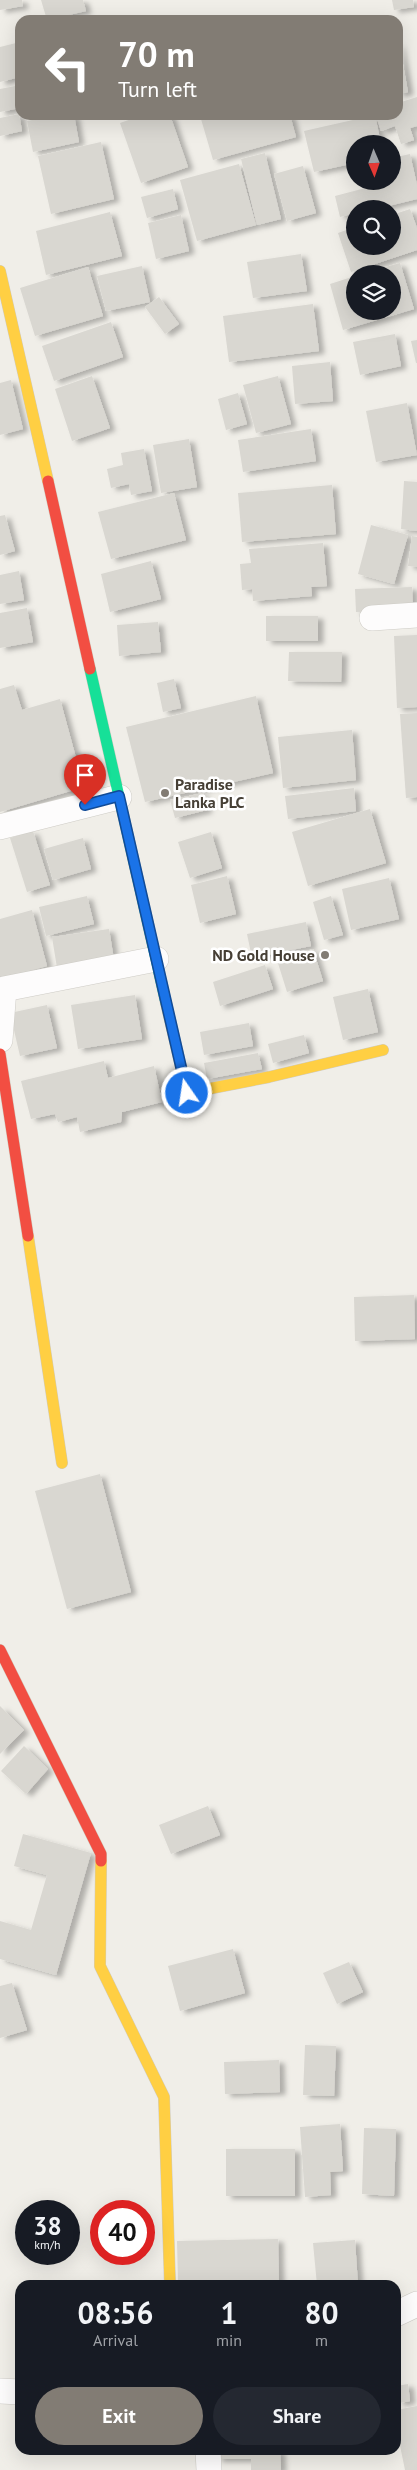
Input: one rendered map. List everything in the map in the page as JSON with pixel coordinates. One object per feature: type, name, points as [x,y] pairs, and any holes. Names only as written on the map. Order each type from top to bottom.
[{"type":"street","points":[[0,271],[187,1093],[268,1077],[383,1050]]},
{"type":"street","points":[[372,618],[417,615]]},
{"type":"street","points":[[0,827],[119,796]]},
{"type":"street","points":[[0,1040],[4,989],[156,959]]},
{"type":"street","points":[[0,1054],[62,1463]]},
{"type":"street","points":[[0,1650],[101,1854],[100,1966],[164,2097],[170,2280]]},
{"type":"street","points":[[401,2312],[417,2304]]},
{"type":"street","points":[[0,2391],[15,2392]]},
{"type":"street","points":[[208,2455],[209,2470]]},
{"type":"building","points":[[0,0],[22,0],[23,6],[0,10]]},
{"type":"building","points":[[41,0],[83,0],[86,11],[69,15],[46,15]]},
{"type":"building","points":[[392,0],[413,0],[414,7],[394,10]]},
{"type":"building","points":[[15,43],[15,78],[0,82],[0,47]]},
{"type":"building","points":[[403,65],[408,92],[403,93]]},
{"type":"building","points":[[15,86],[15,109],[0,112],[0,89]]},
{"type":"building","points":[[417,97],[417,126],[410,128],[414,140],[401,144],[401,135],[398,135],[395,126],[381,131],[378,120],[403,120],[403,101]]},
{"type":"building","points":[[15,115],[15,120],[20,120],[22,131],[0,136],[0,118]]},
{"type":"building","points":[[75,120],[79,142],[33,152],[27,121]]},
{"type":"building","points":[[129,120],[172,120],[188,167],[141,183],[120,123]]},
{"type":"building","points":[[201,120],[291,120],[296,137],[213,160]]},
{"type":"building","points":[[353,120],[376,120],[379,135],[346,135],[346,165],[314,172],[304,131]]},
{"type":"building","points":[[101,142],[114,199],[51,214],[38,156]]},
{"type":"building","points":[[265,153],[281,219],[257,225],[241,159]]},
{"type":"building","points":[[410,154],[417,185],[417,199],[401,203],[401,200],[346,200],[346,215],[340,217],[335,196],[358,190],[401,190],[401,156]]},
{"type":"building","points":[[239,164],[256,225],[197,241],[180,180]]},
{"type":"building","points":[[303,166],[316,213],[287,221],[274,174]]},
{"type":"building","points":[[173,189],[178,209],[147,218],[141,197]]},
{"type":"building","points":[[410,209],[417,228],[417,250],[372,265],[349,265],[338,233],[346,230],[346,255],[401,255],[401,212]]},
{"type":"building","points":[[110,212],[122,256],[46,275],[36,231]]},
{"type":"building","points":[[181,215],[189,251],[156,259],[148,223]]},
{"type":"building","points":[[301,254],[307,291],[253,298],[247,262]]},
{"type":"building","points":[[142,266],[150,302],[106,311],[97,276]]},
{"type":"building","points":[[401,266],[414,309],[401,313]]},
{"type":"building","points":[[88,267],[103,316],[35,336],[20,288]]},
{"type":"building","points":[[346,279],[346,320],[377,320],[343,330],[330,284]]},
{"type":"building","points":[[159,297],[179,324],[165,334],[145,307]]},
{"type":"building","points":[[313,304],[319,351],[229,362],[223,316]]},
{"type":"building","points":[[111,322],[123,357],[54,381],[42,346]]},
{"type":"building","points":[[395,334],[401,366],[360,375],[353,342]]},
{"type":"building","points":[[417,340],[417,363],[416,363],[411,341]]},
{"type":"building","points":[[330,362],[333,401],[295,404],[292,366]]},
{"type":"building","points":[[92,376],[110,428],[72,441],[55,389]]},
{"type":"building","points":[[278,376],[291,424],[256,433],[243,385]]},
{"type":"building","points":[[11,380],[23,429],[0,435],[0,383]]},
{"type":"building","points":[[238,393],[247,424],[226,430],[218,399]]},
{"type":"building","points":[[407,403],[417,455],[376,462],[366,411]]},
{"type":"building","points":[[311,429],[316,461],[243,472],[238,440]]},
{"type":"building","points":[[189,439],[197,487],[161,493],[153,445]]},
{"type":"building","points":[[144,449],[152,491],[131,495],[129,484],[111,488],[107,469],[123,465],[121,453]]},
{"type":"building","points":[[404,481],[417,482],[417,531],[401,529]]},
{"type":"building","points":[[332,485],[336,534],[242,542],[238,493]]},
{"type":"building","points":[[174,493],[186,540],[111,559],[98,512]]},
{"type":"building","points":[[5,515],[15,551],[0,555],[0,516]]},
{"type":"building","points":[[371,525],[408,535],[394,584],[358,574]]},
{"type":"building","points":[[412,536],[417,537],[417,567],[408,566]]},
{"type":"building","points":[[323,543],[327,586],[311,587],[312,596],[253,601],[252,589],[242,590],[240,564],[251,563],[249,549]]},
{"type":"building","points":[[151,561],[161,599],[110,612],[101,574]]},
{"type":"building","points":[[19,571],[24,600],[0,604],[0,575]]},
{"type":"building","points":[[412,587],[413,610],[356,612],[355,589]]},
{"type":"building","points":[[27,608],[33,642],[0,648],[0,613]]},
{"type":"building","points":[[266,616],[318,616],[318,641],[266,641]]},
{"type":"building","points":[[158,622],[161,652],[119,656],[117,625]]},
{"type":"building","points":[[417,635],[417,707],[397,708],[394,636]]},
{"type":"building","points":[[289,652],[342,652],[341,682],[288,681]]},
{"type":"building","points":[[174,679],[181,708],[163,712],[157,683]]},
{"type":"building","points":[[14,685],[22,710],[60,699],[84,787],[0,812],[0,689]]},
{"type":"building","points":[[256,696],[273,773],[145,802],[126,727]]},
{"type":"building","points":[[417,713],[417,797],[406,798],[400,714]]},
{"type":"building","points":[[352,730],[356,780],[283,788],[278,737]]},
{"type":"building","points":[[354,788],[356,811],[288,819],[285,796]]},
{"type":"building","points":[[203,793],[207,810],[175,818],[170,800]]},
{"type":"building","points":[[370,809],[386,863],[308,886],[292,832]]},
{"type":"building","points":[[33,831],[50,885],[27,892],[10,838]]},
{"type":"building","points":[[211,832],[222,868],[190,878],[178,842]]},
{"type":"building","points":[[83,838],[91,869],[53,880],[44,849]]},
{"type":"building","points":[[227,876],[236,914],[200,923],[191,885]]},
{"type":"building","points":[[389,878],[399,919],[351,930],[342,889]]},
{"type":"building","points":[[87,896],[94,924],[46,936],[39,907]]},
{"type":"building","points":[[331,896],[343,935],[324,940],[313,902]]},
{"type":"building","points":[[32,910],[47,966],[0,979],[0,919]]},
{"type":"building","points":[[306,922],[311,946],[252,958],[247,934]]},
{"type":"building","points":[[109,929],[114,960],[57,968],[52,937]]},
{"type":"building","points":[[313,949],[323,981],[287,992],[277,960]]},
{"type":"building","points":[[265,965],[273,989],[220,1006],[213,982]]},
{"type":"building","points":[[368,989],[378,1032],[343,1040],[333,997]]},
{"type":"building","points":[[135,995],[142,1039],[78,1049],[71,1005]]},
{"type":"building","points":[[47,1005],[57,1048],[20,1056],[10,1013]]},
{"type":"building","points":[[249,1023],[253,1046],[204,1055],[200,1032]]},
{"type":"building","points":[[304,1035],[309,1053],[273,1063],[268,1044]]},
{"type":"building","points":[[258,1053],[262,1069],[207,1079],[204,1063]]},
{"type":"building","points":[[104,1061],[108,1078],[154,1066],[162,1102],[122,1112],[121,1122],[80,1132],[77,1117],[58,1122],[55,1114],[31,1119],[21,1081]]},
{"type":"building","points":[[414,1295],[415,1339],[355,1341],[354,1297]]},
{"type":"building","points":[[100,1474],[131,1592],[67,1609],[35,1491]]},
{"type":"building","points":[[0,1706],[24,1730],[0,1754]]},
{"type":"building","points":[[24,1746],[48,1769],[26,1794],[1,1771]]},
{"type":"building","points":[[208,1806],[220,1835],[171,1854],[159,1825]]},
{"type":"building","points":[[23,1834],[91,1853],[56,1975],[0,1959],[0,1921],[31,1930],[47,1875],[14,1866]]},
{"type":"building","points":[[233,1949],[245,1993],[180,2011],[168,1966]]},
{"type":"building","points":[[349,1962],[363,1992],[337,2004],[323,1973]]},
{"type":"building","points":[[12,1983],[27,2030],[0,2038],[0,1986]]},
{"type":"building","points":[[305,2045],[336,2046],[334,2096],[303,2095]]},
{"type":"building","points":[[279,2060],[280,2092],[225,2094],[224,2062]]},
{"type":"building","points":[[340,2124],[343,2171],[330,2172],[331,2195],[305,2197],[300,2127]]},
{"type":"building","points":[[364,2128],[396,2129],[394,2196],[362,2194]]},
{"type":"building","points":[[226,2149],[295,2149],[295,2196],[226,2196]]},
{"type":"building","points":[[278,2239],[279,2280],[178,2280],[177,2241]]},
{"type":"building","points":[[355,2240],[358,2280],[317,2280],[313,2243]]},
{"type":"building","points":[[408,2384],[410,2401],[401,2403],[401,2385]]},
{"type":"building","points":[[417,2406],[417,2470],[405,2470],[401,2450],[401,2409]]},
{"type":"building","points":[[217,2455],[280,2455],[281,2470],[251,2470],[251,2459],[217,2459]]},
{"type":"traffic: fast","points":[[90,669],[166,1003]]},
{"type":"traffic: slow","points":[[0,271],[48,481]]},
{"type":"traffic: slow","points":[[166,1003],[187,1093],[269,1077],[383,1050]]},
{"type":"traffic: slow","points":[[28,1236],[62,1463]]},
{"type":"traffic: slow","points":[[101,1861],[100,1966],[164,2097],[170,2280]]},
{"type":"traffic: jam","points":[[48,481],[90,669]]},
{"type":"traffic: jam","points":[[0,1054],[28,1236]]},
{"type":"traffic: jam","points":[[0,1650],[101,1854],[101,1861]]},
{"type":"place","name":"Paradise Lanka PLC","points":[[165,793]]},
{"type":"place","name":"ND Gold House","points":[[325,955]]},
{"type":"route","points":[[85,805],[119,796],[187,1093]]}]
